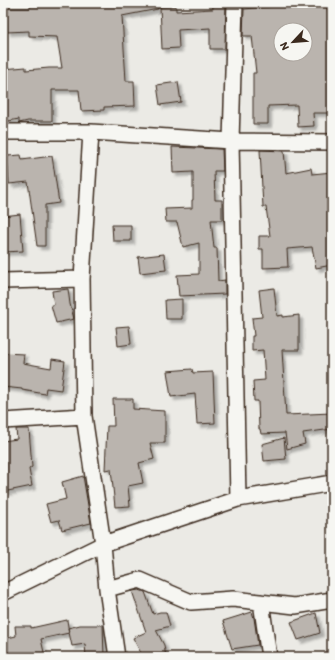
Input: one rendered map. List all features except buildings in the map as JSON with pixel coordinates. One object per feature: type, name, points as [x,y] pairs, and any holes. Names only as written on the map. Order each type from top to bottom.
[{"type":"street","points":[[235,3],[232,141],[238,499]]},
{"type":"street","points":[[3,132],[91,132],[232,141],[332,142]]},
{"type":"street","points":[[91,132],[82,279],[84,416],[103,544],[107,589],[117,657]]},
{"type":"street","points":[[3,281],[82,279]]},
{"type":"street","points":[[3,421],[84,416]]},
{"type":"street","points":[[3,593],[103,544],[238,499],[332,483]]},
{"type":"street","points":[[107,589],[140,580],[191,602],[233,599],[296,606],[332,600]]},
{"type":"street","points":[[261,602],[269,657]]}]
